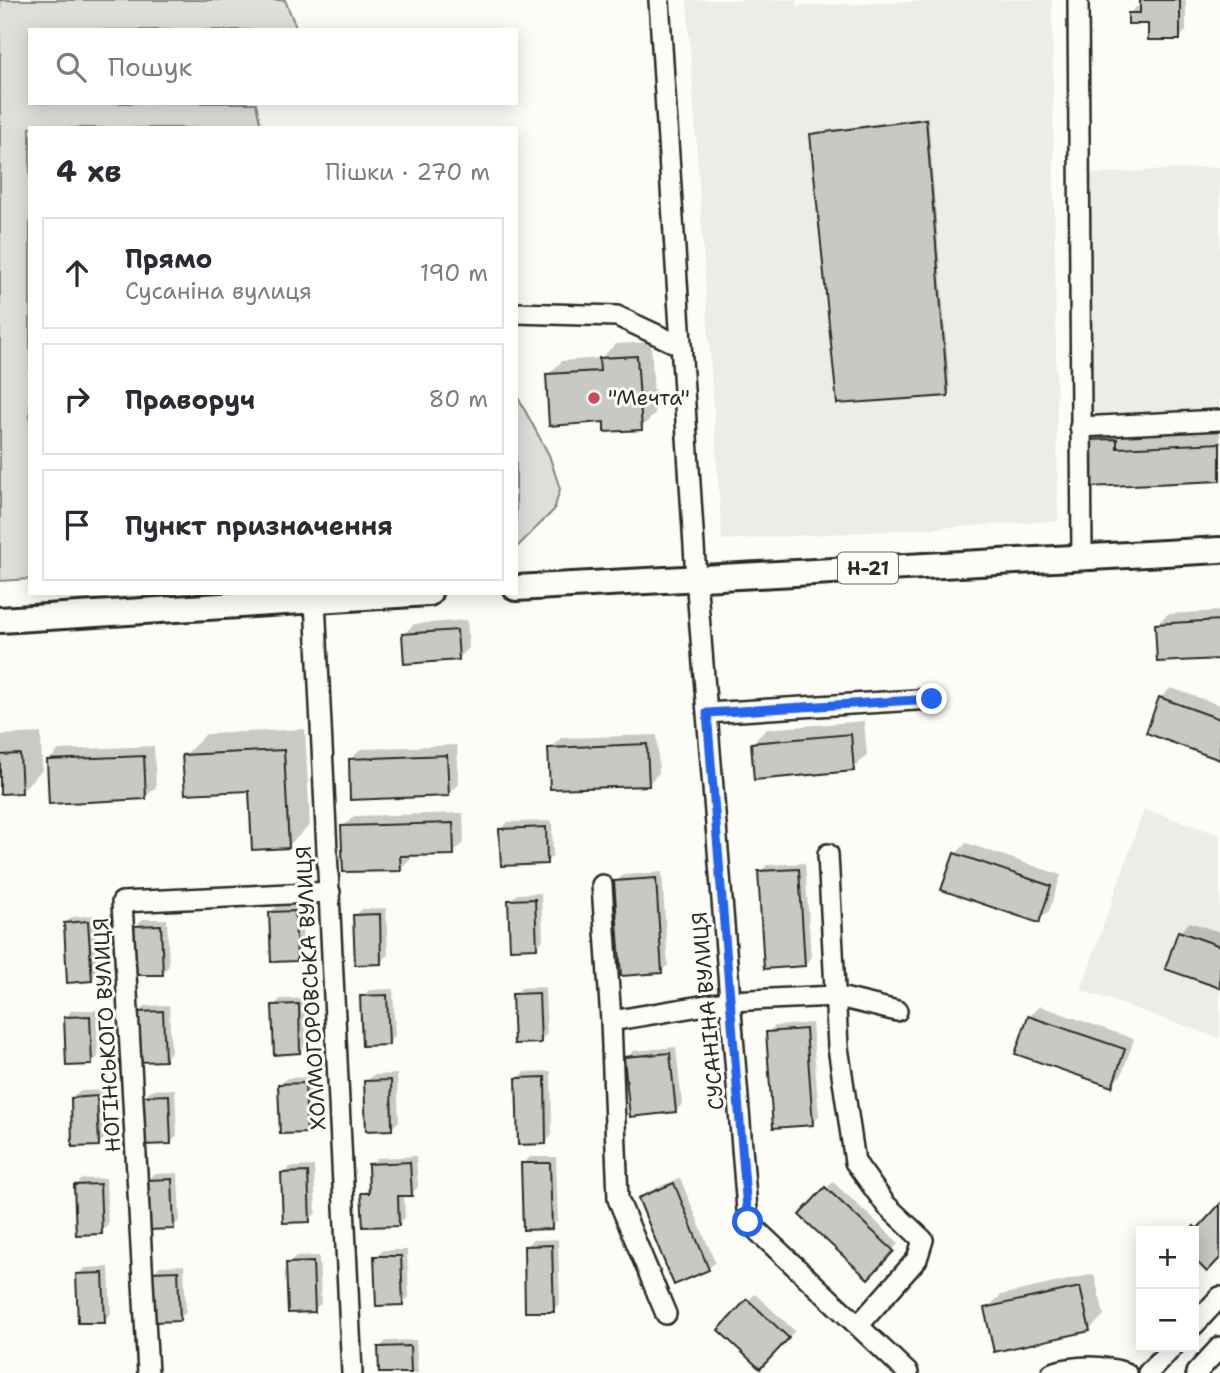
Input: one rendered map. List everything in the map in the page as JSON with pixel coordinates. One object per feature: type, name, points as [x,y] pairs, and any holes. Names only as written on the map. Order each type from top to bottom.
[{"type":"main road","name":"Н-21","points":[[518,588],[1220,550]]},
{"type":"main road","points":[[0,620],[396,595]]},
{"type":"street","name":"СУСАНІНА ВУЛИЦЯ","points":[[659,0],[696,577],[748,1222],[908,1373]]},
{"type":"street","points":[[1078,0],[1082,557]]},
{"type":"street","points":[[518,313],[617,316],[681,346]]},
{"type":"street","points":[[1080,427],[1220,421]]},
{"type":"street","name":"ХОЛМОГОРОВСЬКА ВУЛИЦЯ","points":[[315,600],[352,1373]]},
{"type":"street","points":[[707,713],[932,699]]},
{"type":"street","points":[[828,855],[838,1047],[855,1162],[886,1205],[923,1240],[917,1259],[858,1326]]},
{"type":"street","points":[[602,885],[618,1199],[666,1314]]},
{"type":"street","name":"НОГІНСЬКОГО ВУЛИЦЯ","points":[[148,1373],[122,902],[330,892]]},
{"type":"street","points":[[611,1021],[730,1001],[835,996],[897,1011]]},
{"type":"street","points":[[1199,1320],[1220,1297]]},
{"type":"street","points":[[1196,1373],[1220,1347]]},
{"type":"street","points":[[1148,1373],[1168,1352]]},
{"type":"street","points":[[1052,1373],[1107,1366],[1126,1373]]},
{"type":"shaded area","points":[[0,0],[285,0],[296,28],[28,28],[28,105],[256,105],[261,126],[28,126],[28,579],[0,581]]},
{"type":"shaded area","points":[[687,0],[796,0],[797,6],[1052,0],[1058,521],[722,540]]},
{"type":"shaded area","points":[[1220,167],[1220,410],[1091,415],[1091,174]]},
{"type":"shaded area","points":[[518,398],[549,455],[560,489],[554,510],[518,546]]},
{"type":"shaded area","points":[[1144,809],[1220,835],[1220,1038],[1081,990]]},
{"type":"building","points":[[1140,0],[1180,0],[1180,40],[1148,40],[1148,24],[1128,24],[1128,13],[1140,13]]},
{"type":"building","points":[[926,119],[948,396],[837,404],[810,134]]},
{"type":"building","name":"\"Мечта\"","points":[[637,356],[642,430],[604,432],[604,422],[549,426],[546,374],[600,371],[599,358]]},
{"type":"building","points":[[1117,439],[1117,448],[1220,443],[1220,481],[1088,487],[1086,440]]},
{"type":"building","points":[[1220,620],[1220,659],[1157,662],[1155,624]]},
{"type":"building","points":[[457,630],[459,660],[404,664],[402,634]]},
{"type":"building","points":[[1159,697],[1220,719],[1220,760],[1146,733]]},
{"type":"building","points":[[851,734],[854,771],[754,780],[751,743]]},
{"type":"building","points":[[647,744],[649,786],[550,789],[548,748]]},
{"type":"building","points":[[284,750],[289,848],[252,850],[249,791],[185,794],[182,755]]},
{"type":"building","points":[[20,754],[22,793],[0,794],[0,755]]},
{"type":"building","points":[[447,755],[449,796],[350,800],[349,759]]},
{"type":"building","points":[[144,756],[146,799],[49,804],[47,760]]},
{"type":"building","points":[[453,823],[454,855],[400,856],[401,871],[343,872],[341,826]]},
{"type":"building","points":[[546,827],[547,864],[501,866],[499,829]]},
{"type":"building","points":[[954,853],[1051,886],[1039,923],[941,890]]},
{"type":"building","points":[[799,869],[805,966],[764,969],[758,871]]},
{"type":"building","points":[[656,878],[662,973],[621,976],[614,881]]},
{"type":"building","points":[[535,899],[537,948],[510,949],[508,900]]},
{"type":"building","points":[[295,911],[297,961],[271,962],[269,912]]},
{"type":"building","points":[[380,914],[381,964],[355,965],[353,915]]},
{"type":"building","points":[[88,921],[92,981],[67,983],[64,923]]},
{"type":"building","points":[[161,925],[163,975],[136,975],[134,926]]},
{"type":"building","points":[[1178,931],[1220,946],[1220,988],[1165,969]]},
{"type":"building","points":[[539,993],[541,1043],[514,1044],[512,994]]},
{"type":"building","points":[[387,995],[389,1045],[362,1046],[360,996]]},
{"type":"building","points":[[299,1004],[300,1053],[274,1055],[272,1005]]},
{"type":"building","points":[[163,1011],[165,1061],[139,1062],[137,1012]]},
{"type":"building","points":[[90,1016],[92,1065],[66,1066],[64,1017]]},
{"type":"building","points":[[1028,1016],[1125,1049],[1112,1087],[1015,1054]]},
{"type":"building","points":[[806,1029],[813,1125],[773,1128],[766,1032]]},
{"type":"building","points":[[670,1053],[676,1112],[630,1117],[624,1057]]},
{"type":"building","points":[[545,1077],[546,1144],[518,1145],[516,1078]]},
{"type":"building","points":[[391,1080],[392,1130],[366,1131],[364,1081]]},
{"type":"building","points":[[305,1083],[307,1133],[280,1134],[278,1084]]},
{"type":"building","points":[[169,1095],[171,1144],[144,1145],[143,1096]]},
{"type":"building","points":[[97,1096],[99,1146],[72,1147],[71,1098]]},
{"type":"building","points":[[410,1162],[412,1196],[398,1196],[399,1226],[363,1227],[361,1193],[369,1193],[368,1164]]},
{"type":"building","points":[[521,1163],[550,1163],[552,1229],[523,1230]]},
{"type":"building","points":[[308,1172],[310,1222],[283,1223],[281,1173]]},
{"type":"building","points":[[172,1179],[174,1229],[148,1230],[146,1180]]},
{"type":"building","points":[[674,1183],[709,1270],[674,1285],[638,1198]]},
{"type":"building","points":[[100,1184],[102,1234],[76,1235],[74,1185]]},
{"type":"building","points":[[825,1187],[894,1251],[868,1279],[799,1215]]},
{"type":"building","points":[[1220,1204],[1220,1258],[1207,1272],[1199,1264],[1199,1227]]},
{"type":"building","points":[[552,1245],[554,1312],[525,1312],[524,1246]]},
{"type":"building","points":[[374,1256],[401,1256],[403,1305],[376,1306]]},
{"type":"building","points":[[313,1262],[315,1312],[288,1313],[286,1263]]},
{"type":"building","points":[[178,1271],[180,1321],[153,1322],[152,1272]]},
{"type":"building","points":[[103,1273],[105,1323],[78,1323],[76,1274]]},
{"type":"building","points":[[1080,1287],[1090,1331],[994,1352],[984,1308]]},
{"type":"building","points":[[747,1299],[789,1338],[760,1369],[718,1330]]},
{"type":"building","points":[[410,1346],[411,1373],[379,1373],[378,1347]]},
{"type":"place","name":"\"Мечта\"","points":[[594,398]]},
{"type":"route","points":[[748,1222],[707,713],[932,699]]}]
